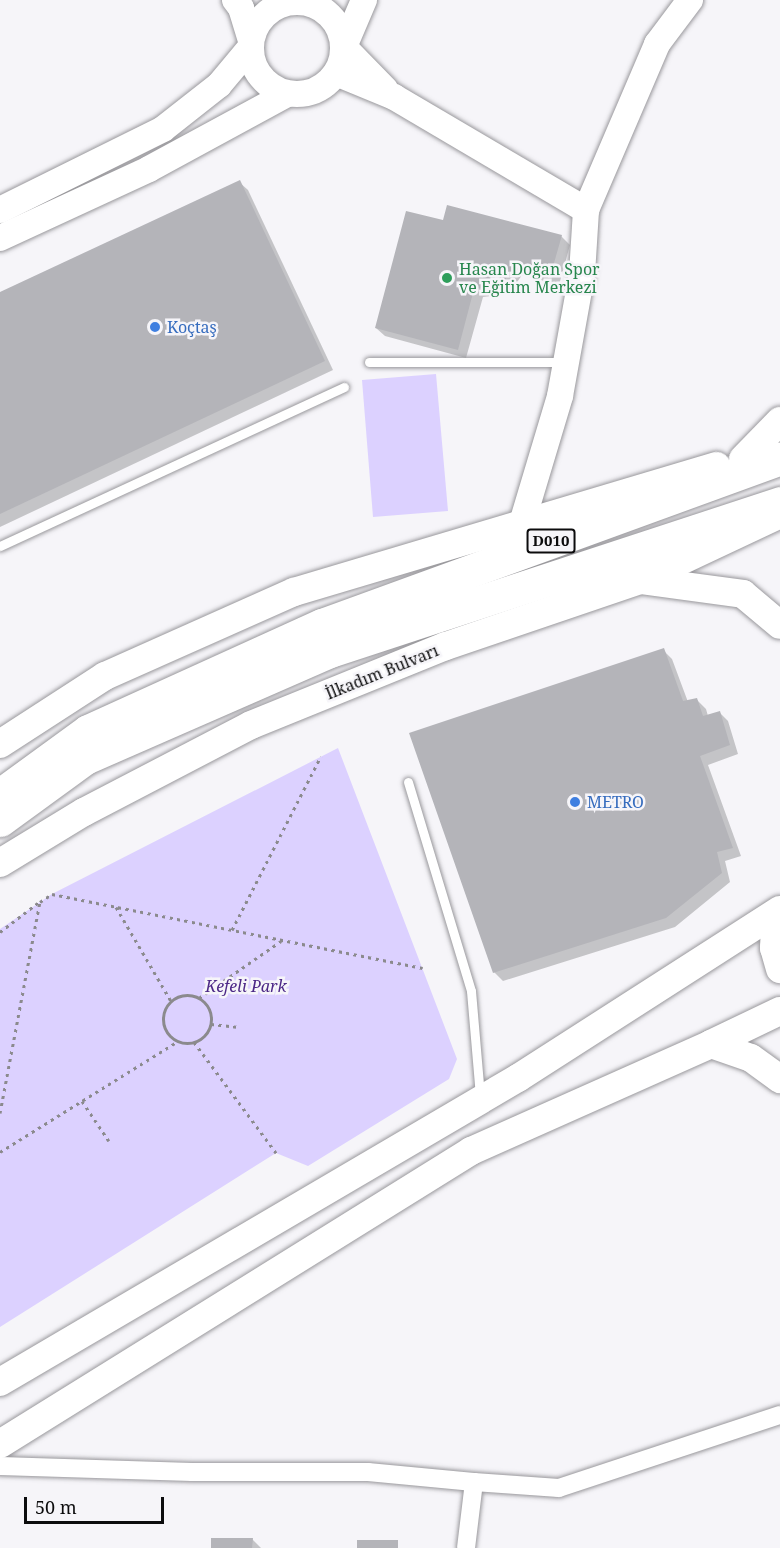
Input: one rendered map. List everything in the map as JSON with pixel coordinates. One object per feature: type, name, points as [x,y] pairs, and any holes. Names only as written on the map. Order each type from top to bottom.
[{"type":"highway","name":"İlkadım Bulvarı","points":[[0,795],[88,731],[780,458]]},
{"type":"highway","name":"İlkadım Bulvarı","points":[[0,820],[84,758],[326,638],[780,503]]},
{"type":"main road","points":[[743,459],[780,421]]},
{"type":"main road","points":[[0,744],[105,676],[294,592],[522,523],[780,450]]},
{"type":"main road","name":"İlkadım Bulvarı","points":[[0,863],[84,812],[251,725],[446,646],[640,580],[780,514]]},
{"type":"main road","points":[[640,580],[743,594],[780,626]]},
{"type":"main road","points":[[0,1382],[480,1100],[780,911]]},
{"type":"main road","points":[[780,911],[775,928],[774,948],[780,969]]},
{"type":"main road","points":[[0,1444],[471,1151],[780,1011]]},
{"type":"main road","points":[[711,1044],[751,1058],[780,1079]]},
{"type":"street","points":[[235,0],[241,8],[251,44],[253,64],[261,77],[273,88],[287,94],[315,91],[327,84],[336,73],[344,47],[364,0]]},
{"type":"street","points":[[522,523],[560,396],[582,274],[586,210],[657,44],[690,0]]},
{"type":"street","points":[[0,210],[163,129],[219,85],[251,44],[260,18],[272,8],[293,1],[320,8],[336,21],[344,47],[394,97]]},
{"type":"street","points":[[336,73],[394,97],[586,210]]},
{"type":"street","points":[[0,238],[149,169],[287,94]]},
{"type":"street","points":[[0,1467],[192,1472],[368,1472],[559,1488],[780,1415]]},
{"type":"street","points":[[466,1548],[474,1482]]},
{"type":"lane","points":[[369,362],[566,362]]},
{"type":"lane","points":[[0,546],[344,387]]},
{"type":"lane","points":[[408,782],[471,991],[480,1100]]},
{"type":"path","points":[[232,930],[321,756]]},
{"type":"path","points":[[0,932],[52,894],[423,968]]},
{"type":"path","points":[[0,1113],[40,902]]},
{"type":"path","points":[[116,907],[171,1001]]},
{"type":"path","points":[[199,998],[282,940]]},
{"type":"path","points":[[0,1152],[178,1041],[194,1042],[202,1038],[211,1024],[209,1009],[199,998],[184,995],[171,1001],[163,1014],[165,1030],[178,1041]]},
{"type":"path","points":[[211,1024],[239,1027]]},
{"type":"path","points":[[194,1042],[276,1153]]},
{"type":"path","points":[[82,1101],[109,1141]]},
{"type":"green space","points":[[436,374],[448,511],[373,517],[362,380]]},
{"type":"green space","name":"Kefeli Park","points":[[338,748],[457,1059],[449,1079],[308,1166],[276,1153],[0,1327],[0,929],[52,894]]},
{"type":"building","name":"Koçtaş","points":[[240,180],[325,361],[0,514],[0,292]]},
{"type":"building","name":"Hasan Doğan Spor ve Eğitim Merkezi","points":[[447,205],[562,235],[550,277],[513,267],[505,280],[490,287],[474,289],[458,350],[375,328],[406,211],[443,220]]},
{"type":"building","name":"METRO","points":[[664,648],[683,701],[697,698],[703,716],[720,711],[730,745],[700,756],[733,848],[717,852],[722,873],[666,918],[493,973],[409,733]]},
{"type":"building","points":[[211,1538],[253,1538],[252,1548],[211,1548]]},
{"type":"building","points":[[357,1540],[398,1540],[398,1548],[357,1548]]},
{"type":"place","name":"Hasan Doğan Spor ve Eğitim Merkezi","points":[[447,278]]},
{"type":"place","name":"Koçtaş","points":[[155,327]]},
{"type":"place","name":"METRO","points":[[575,802]]}]
